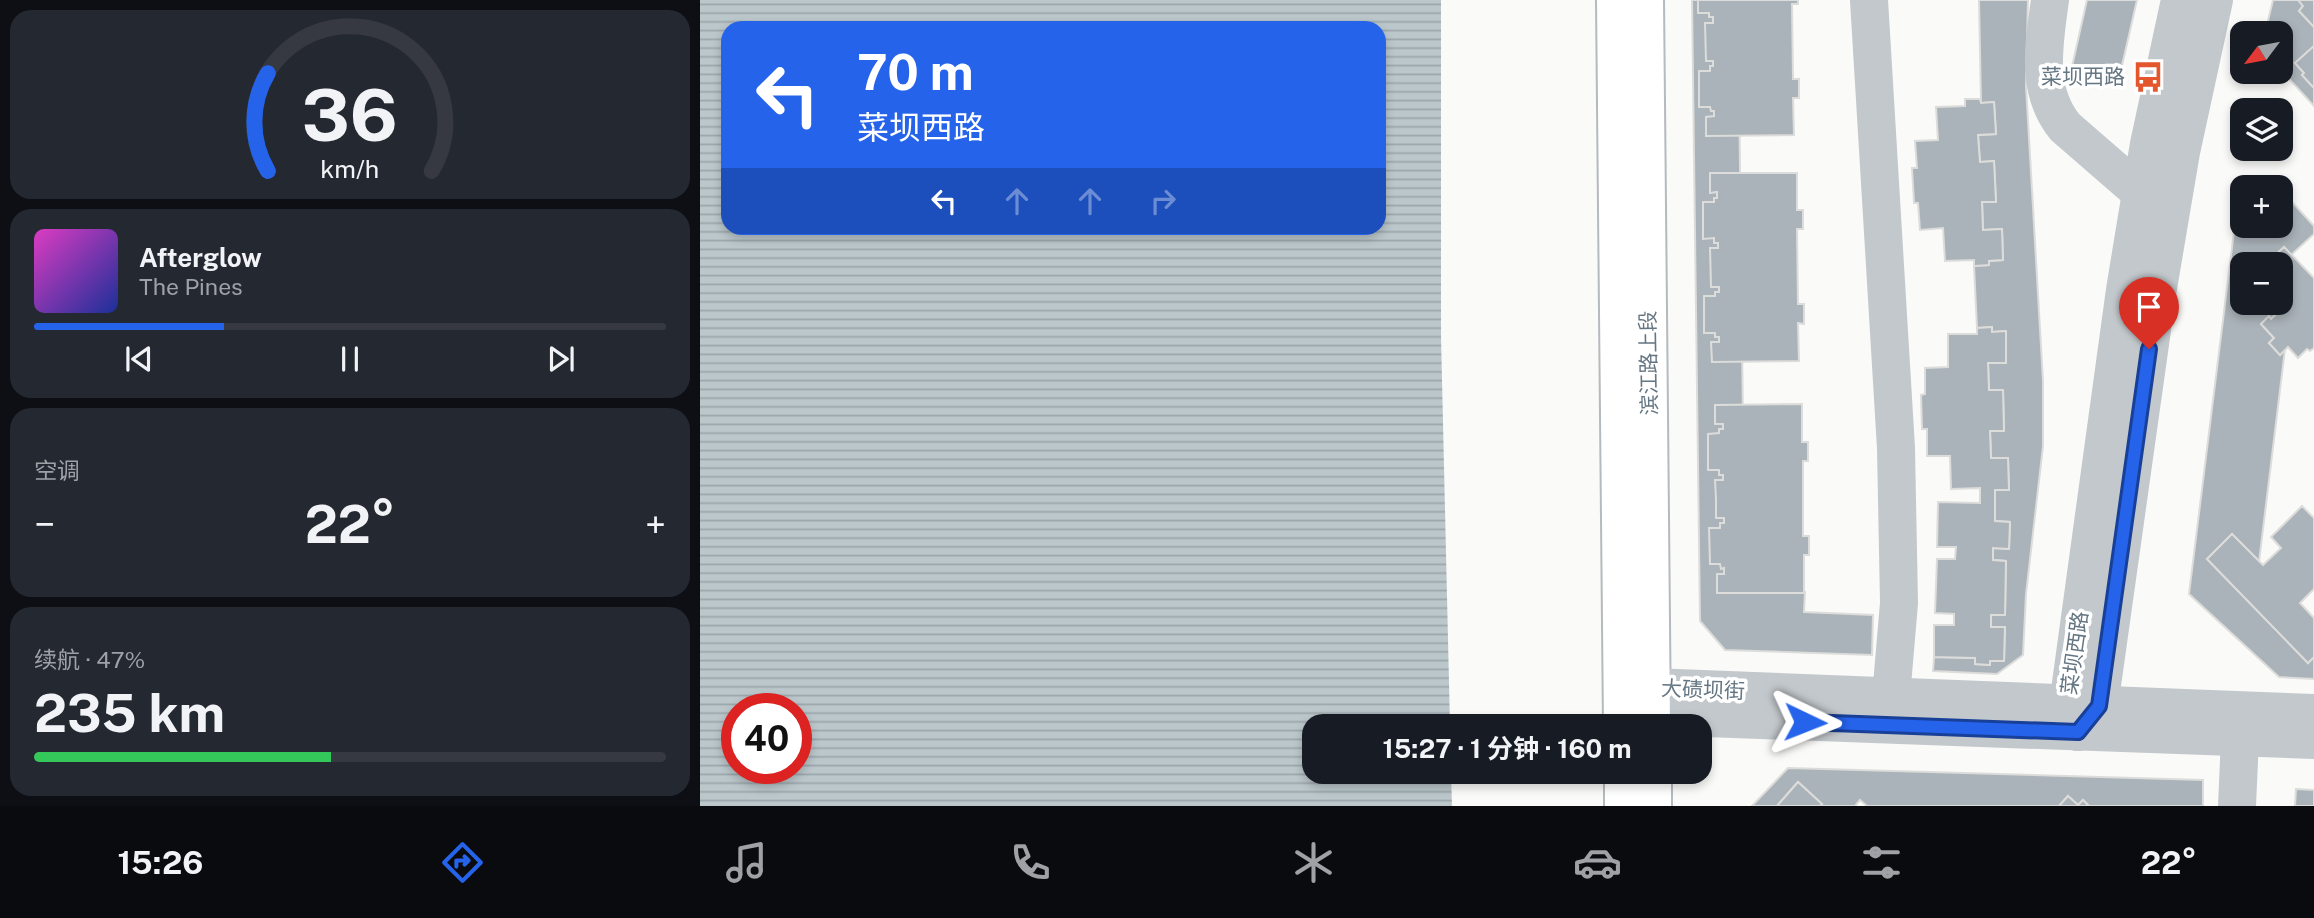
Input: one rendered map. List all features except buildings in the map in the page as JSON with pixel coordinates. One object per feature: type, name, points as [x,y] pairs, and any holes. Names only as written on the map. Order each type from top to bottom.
[{"type":"main road","name":"滨江路上段","points":[[1616,0],[1640,711]]},
{"type":"main road","name":"滨江路上段","points":[[1640,711],[1644,0]]},
{"type":"main road","points":[[1624,784],[1624,806]]},
{"type":"main road","points":[[1652,784],[1652,806]]},
{"type":"street","points":[[1869,0],[1896,448],[1899,603],[1891,698]]},
{"type":"street","points":[[2050,0],[2043,50],[2046,90],[2056,116],[2065,127],[2141,192]]},
{"type":"street","name":"菜坝西路","points":[[2082,714],[2125,290],[2149,144],[2180,0]]},
{"type":"street","name":"菜坝西路","points":[[2082,714],[2181,152],[2214,0]]},
{"type":"street","name":"大碛坝街","points":[[1640,711],[1891,698],[2082,714],[2240,738],[2314,740]]},
{"type":"street","name":"大碛坝街","points":[[1640,711],[2314,713]]},
{"type":"street","points":[[2237,806],[2240,738]]},
{"type":"shaded area","points":[[700,0],[1441,0],[1441,336],[1450,714],[1302,714],[1302,784],[1451,784],[1452,806],[700,806]]},
{"type":"place","name":"菜坝西路","points":[[2148,77]]},
{"type":"route","points":[[1805,722],[2078,732],[2099,706],[2149,349]]}]
